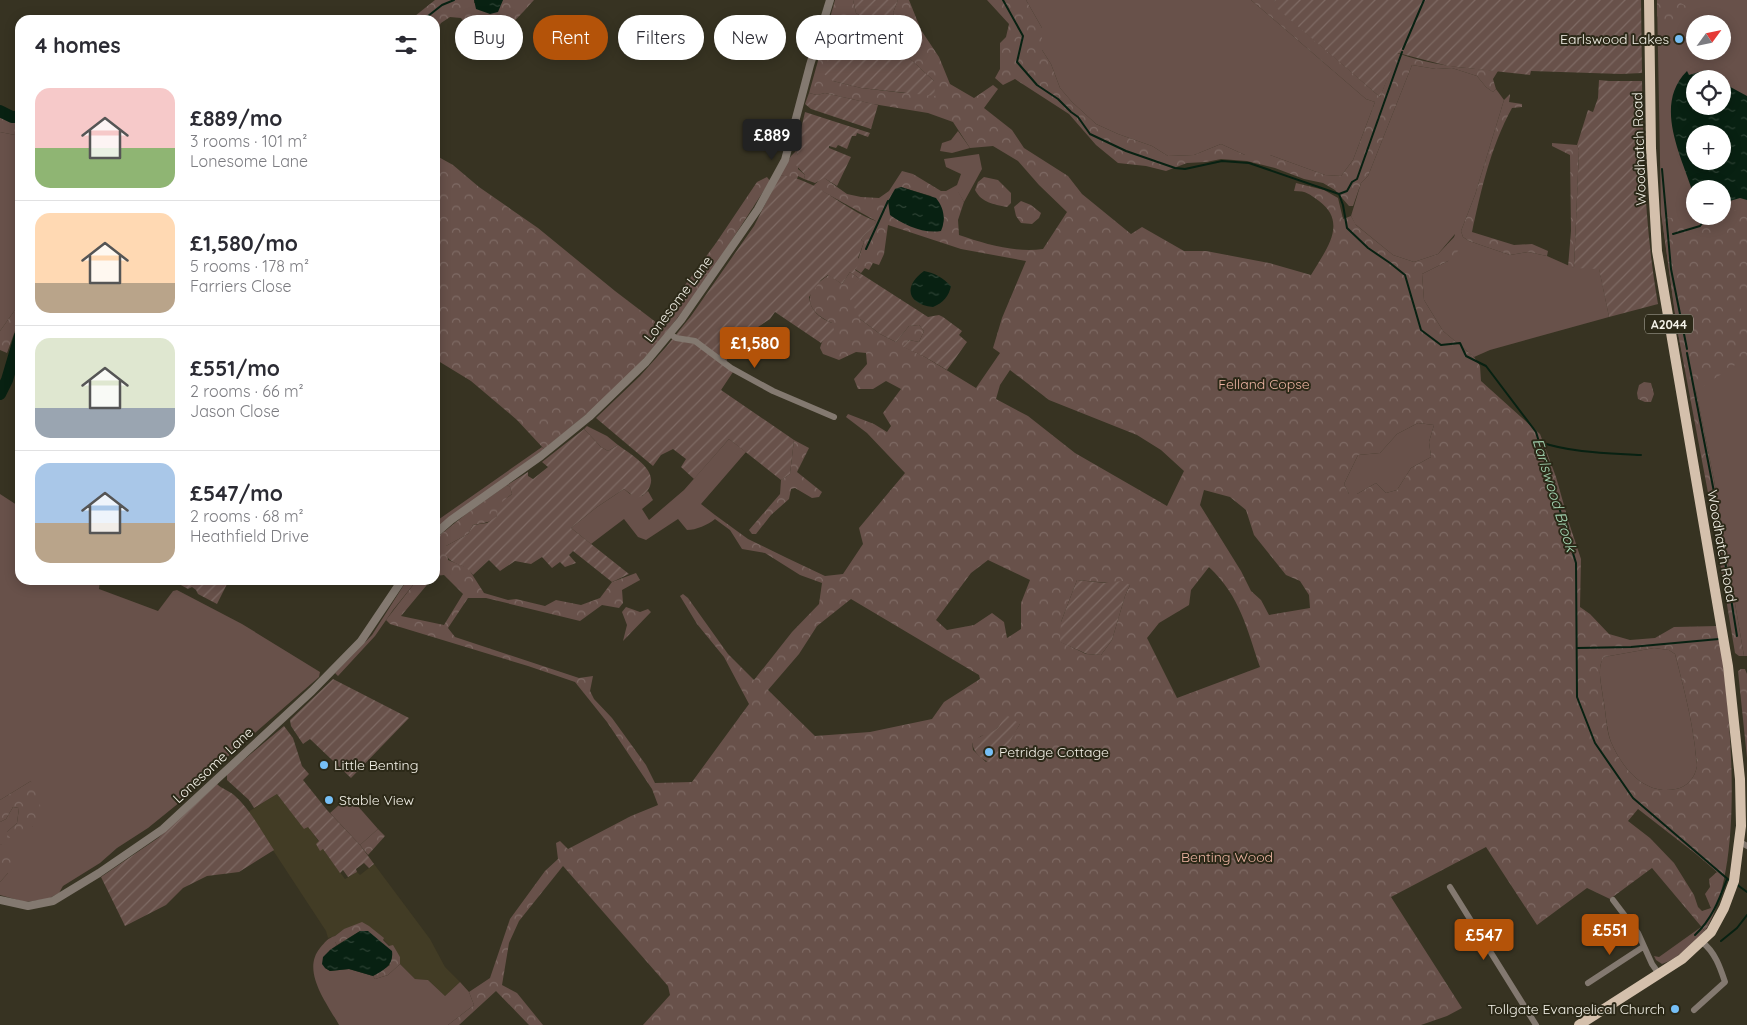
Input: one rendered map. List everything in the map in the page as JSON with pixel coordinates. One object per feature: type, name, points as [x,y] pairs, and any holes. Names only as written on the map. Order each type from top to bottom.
[{"type":"main road","name":"Woodhatch Road","points":[[1579,1025],[1682,959],[1702,942],[1717,922],[1733,885],[1744,844],[1740,779],[1728,666],[1657,251],[1651,148],[1649,0]]},
{"type":"street","name":"Lonesome Lane","points":[[440,530],[551,448],[589,417],[646,362],[670,334],[758,209],[785,160],[810,65],[830,0]]},
{"type":"street","points":[[670,334],[676,338],[695,341],[731,368],[774,391],[834,417]]},
{"type":"street","name":"Lonesome Lane","points":[[0,900],[28,906],[53,901],[94,876],[162,829],[312,691],[361,641],[399,585]]},
{"type":"street","points":[[1450,887],[1536,1025]]},
{"type":"street","points":[[1613,900],[1638,933],[1659,974]]},
{"type":"street","points":[[1694,1010],[1725,982],[1716,958],[1708,946],[1702,942]]},
{"type":"street","points":[[1588,983],[1644,947]]},
{"type":"shaded area","points":[[277,794],[305,829],[308,826],[319,842],[320,850],[323,849],[345,879],[357,872],[360,875],[374,864],[430,939],[445,967],[460,982],[445,996],[428,980],[415,979],[400,964],[400,957],[383,939],[344,929],[335,936],[328,938],[326,931],[248,812]]},
{"type":"green space","points":[[435,0],[474,0],[474,3],[500,4],[503,0],[534,0],[521,15],[455,15],[455,17],[450,17],[440,25],[440,15],[416,15]]},
{"type":"green space","points":[[835,0],[853,0],[856,13],[859,15],[831,15]]},
{"type":"green space","points":[[853,0],[898,0],[894,15],[859,15],[856,13]]},
{"type":"green space","points":[[898,0],[909,0],[915,15],[894,15]]},
{"type":"green space","points":[[987,0],[1026,0],[1042,28],[1042,50],[1051,64],[1060,88],[1072,102],[1096,124],[1152,146],[1168,156],[1194,155],[1221,144],[1245,155],[1270,155],[1325,175],[1341,176],[1353,160],[1375,102],[1366,99],[1251,0],[1275,0],[1274,5],[1380,97],[1397,53],[1434,63],[1498,71],[1493,79],[1496,89],[1493,92],[1477,76],[1452,68],[1436,69],[1412,65],[1368,176],[1361,183],[1353,206],[1349,206],[1335,190],[1323,183],[1247,161],[1221,159],[1187,163],[1166,171],[1146,166],[1118,163],[1096,145],[1069,114],[1015,79],[1003,85],[995,78],[1000,69],[1000,43],[1006,37],[1009,24]]},
{"type":"green space","points":[[1026,0],[1251,0],[1366,99],[1375,102],[1353,160],[1341,176],[1325,175],[1270,155],[1245,155],[1221,144],[1194,155],[1168,156],[1152,146],[1096,124],[1060,88],[1051,64],[1042,50],[1042,28]]},
{"type":"green space","points":[[1275,0],[1641,0],[1642,73],[1531,71],[1530,75],[1448,66],[1398,53],[1380,97],[1273,5]]},
{"type":"green space","points":[[1657,0],[1747,0],[1747,656],[1744,656],[1714,480],[1696,391],[1690,392],[1677,328],[1661,212]]},
{"type":"green space","points":[[1657,0],[1675,0],[1688,7],[1686,18],[1664,22],[1657,16]]},
{"type":"green space","points":[[922,32],[939,57],[950,84],[974,98],[993,85],[998,89],[984,108],[1012,130],[1024,148],[1068,176],[1082,194],[1131,234],[1142,227],[1184,251],[1206,251],[1269,263],[1311,275],[1332,237],[1332,218],[1328,210],[1313,196],[1305,192],[1294,191],[1296,183],[1324,190],[1338,198],[1343,219],[1351,216],[1356,225],[1393,255],[1414,262],[1438,254],[1458,233],[1464,245],[1448,261],[1422,274],[1424,300],[1443,331],[1474,357],[1480,366],[1481,381],[1540,434],[1556,477],[1581,559],[1580,607],[1590,614],[1609,634],[1630,640],[1655,638],[1674,627],[1718,626],[1730,741],[1731,826],[1726,866],[1718,902],[1705,931],[1652,868],[1610,899],[1587,888],[1537,925],[1486,847],[1391,897],[1462,1008],[1447,1016],[1421,1025],[643,1025],[670,995],[668,986],[563,866],[519,921],[509,943],[502,985],[517,993],[543,1025],[529,1025],[496,991],[459,1025],[448,1025],[474,1005],[469,992],[490,978],[510,919],[545,871],[558,859],[556,843],[560,841],[568,849],[631,816],[658,805],[652,789],[607,722],[575,682],[390,624],[386,620],[413,585],[427,585],[401,616],[444,625],[463,594],[444,575],[440,575],[440,535],[507,485],[510,487],[512,494],[494,519],[473,525],[468,534],[446,546],[448,560],[468,568],[484,593],[508,600],[516,599],[545,606],[556,600],[581,605],[600,598],[612,582],[636,573],[640,580],[622,590],[623,603],[619,608],[602,605],[580,621],[486,598],[468,598],[448,628],[455,637],[579,678],[593,676],[590,691],[594,699],[612,718],[646,765],[655,783],[692,782],[749,704],[724,657],[697,624],[680,596],[683,594],[688,598],[728,654],[754,680],[792,632],[819,604],[822,583],[800,575],[765,553],[742,549],[730,530],[715,519],[715,515],[748,539],[825,576],[843,574],[863,544],[859,528],[905,473],[867,433],[846,417],[848,414],[874,424],[887,432],[891,426],[883,413],[901,389],[886,381],[873,389],[858,389],[854,379],[867,364],[866,353],[856,352],[839,360],[823,354],[820,348],[832,323],[816,313],[812,307],[810,301],[814,288],[829,275],[842,284],[850,272],[860,279],[860,319],[880,334],[896,342],[909,326],[919,325],[924,331],[919,342],[909,340],[904,347],[925,357],[976,388],[1000,353],[993,348],[1002,318],[1026,261],[961,249],[888,225],[884,254],[879,265],[873,263],[869,270],[865,268],[861,273],[855,269],[864,242],[861,240],[876,221],[813,186],[823,177],[847,194],[879,198],[889,191],[902,171],[913,174],[941,191],[958,191],[964,202],[958,220],[959,235],[1011,249],[1043,249],[1067,212],[1018,161],[993,146],[970,148],[953,122],[928,113],[873,104],[825,93],[817,95],[809,93],[818,60],[850,60],[833,81],[861,88],[904,93],[934,81],[911,60],[922,60]],"holes":[[[901,187],[931,196],[944,218],[942,228],[895,189]],[[1010,370],[1049,400],[1137,435],[1161,450],[1184,471],[1167,506],[1075,453],[1028,416],[996,399],[1000,385]],[[1418,423],[1434,425],[1429,442],[1431,457],[1411,468],[1397,490],[1386,493],[1376,483],[1357,494],[1349,494],[1344,484],[1358,455],[1380,453],[1397,434]],[[1204,490],[1230,497],[1246,510],[1254,535],[1286,575],[1300,581],[1309,595],[1310,608],[1269,615],[1261,600],[1251,591],[1241,571],[1200,505]],[[988,560],[1030,580],[1021,603],[1021,629],[1007,638],[1004,622],[992,613],[974,625],[947,630],[936,620],[971,573]],[[1209,567],[1236,602],[1260,667],[1177,698],[1147,638],[1159,623],[1189,605],[1191,590]],[[1077,580],[1130,585],[1112,640],[1101,655],[1086,654],[1061,642],[1061,622]],[[851,599],[979,675],[980,679],[944,702],[932,719],[870,732],[815,736],[768,690],[799,654],[817,626]],[[1654,648],[1669,650],[1675,654],[1689,712],[1697,764],[1694,774],[1687,784],[1676,789],[1654,788],[1636,778],[1621,761],[1608,732],[1600,672],[1600,666],[1604,657]],[[1001,724],[1020,724],[1011,738],[986,762],[973,750],[972,743],[981,736],[991,734]],[[1638,809],[1717,872],[1709,879],[1710,887],[1705,894],[1711,908],[1702,911],[1698,907],[1694,895],[1674,863],[1650,838],[1628,821]]]},
{"type":"green space","points":[[828,60],[911,60],[934,81],[935,96],[861,88],[833,81],[824,74]]},
{"type":"green space","points":[[1412,65],[1436,69],[1452,68],[1477,76],[1493,92],[1496,89],[1504,100],[1475,195],[1461,231],[1463,237],[1469,241],[1510,255],[1528,252],[1547,256],[1574,268],[1599,268],[1609,317],[1490,350],[1474,357],[1443,331],[1424,300],[1422,274],[1448,261],[1455,234],[1438,254],[1414,262],[1393,255],[1355,224],[1351,216],[1361,183],[1368,176]]},
{"type":"green space","points":[[1599,80],[1642,81],[1647,220],[1658,304],[1609,317],[1599,269],[1574,268],[1579,150],[1577,145],[1588,110],[1593,112],[1598,98]]},
{"type":"green space","points":[[809,93],[817,95],[825,93],[878,105],[871,129],[811,109],[805,104]]},
{"type":"green space","points":[[1510,94],[1509,102],[1522,104],[1522,107],[1512,108],[1492,153],[1472,232],[1514,245],[1532,244],[1548,251],[1547,256],[1528,252],[1510,255],[1469,241],[1463,237],[1461,231],[1475,195],[1504,100]]},
{"type":"green space","points":[[805,112],[870,133],[868,137],[857,133],[856,136],[852,136],[847,149],[838,145],[836,148],[829,146],[829,148],[851,157],[837,186],[824,178],[815,183],[804,179],[805,175],[794,163],[798,155],[796,151]]},
{"type":"green space","points":[[0,115],[15,120],[15,135],[0,132]]},
{"type":"green space","points":[[958,131],[970,148],[952,153],[940,151],[942,143],[951,140]]},
{"type":"green space","points":[[0,132],[15,135],[15,310],[0,331]]},
{"type":"green space","points":[[1552,143],[1577,145],[1579,150],[1574,268],[1568,267],[1571,231],[1570,155],[1552,146]]},
{"type":"green space","points":[[796,151],[798,155],[798,169],[805,175],[804,179],[798,176],[797,179],[780,175]]},
{"type":"green space","points":[[979,154],[982,169],[964,202],[958,192],[946,191],[957,185],[961,174],[946,167],[944,159]]},
{"type":"green space","points":[[440,158],[453,165],[479,187],[538,228],[657,323],[716,243],[757,182],[767,177],[770,181],[693,298],[658,342],[629,375],[606,397],[544,449],[517,420],[471,381],[440,362]]},
{"type":"green space","points":[[780,175],[806,182],[853,210],[876,221],[861,240],[864,242],[858,258],[861,260],[855,270],[928,317],[939,315],[943,317],[962,331],[959,335],[967,342],[947,370],[903,347],[909,340],[919,342],[924,331],[919,325],[909,326],[896,342],[880,334],[860,319],[850,299],[852,288],[860,279],[850,272],[842,284],[828,275],[821,280],[809,297],[812,307],[817,314],[832,323],[834,335],[827,337],[821,343],[775,312],[770,319],[755,329],[745,341],[748,343],[744,348],[742,346],[727,359],[725,367],[733,372],[721,390],[794,440],[790,474],[781,480],[729,439],[694,479],[681,467],[686,459],[673,449],[661,455],[653,466],[596,418],[640,376],[691,316],[754,226]]},
{"type":"green space","points":[[984,177],[998,180],[1011,193],[1011,203],[1007,207],[981,198],[975,190],[978,182]]},
{"type":"green space","points":[[1021,201],[1031,205],[1041,213],[1039,218],[1032,224],[1021,223],[1016,216],[1014,207]]},
{"type":"green space","points":[[1731,210],[1747,211],[1747,296],[1739,304],[1747,326],[1747,357],[1696,391],[1714,480],[1744,656],[1739,656],[1735,653],[1712,514],[1677,328],[1661,212],[1669,218],[1681,217],[1686,220],[1686,225],[1731,225]]},
{"type":"green space","points":[[15,310],[15,331],[7,353],[0,350],[0,331]]},
{"type":"green space","points":[[1644,382],[1651,383],[1654,394],[1651,402],[1638,399],[1639,385]]},
{"type":"green space","points":[[1418,423],[1434,425],[1429,442],[1431,457],[1411,468],[1397,490],[1386,493],[1376,483],[1357,494],[1349,494],[1344,484],[1358,455],[1380,453],[1397,434]]},
{"type":"green space","points":[[587,426],[607,436],[618,445],[608,451],[601,447],[584,429]]},
{"type":"green space","points":[[584,429],[601,447],[608,451],[618,445],[641,462],[650,474],[650,486],[643,495],[636,498],[624,489],[597,507],[571,528],[629,574],[612,582],[573,551],[569,555],[576,563],[565,567],[560,562],[552,568],[542,557],[531,564],[515,561],[500,571],[489,560],[473,575],[466,568],[448,558],[445,554],[446,546],[468,534],[473,525],[487,523],[497,516],[498,505],[512,494],[510,487],[507,485],[528,472],[528,476],[533,479],[548,467],[542,462]]},
{"type":"green space","points":[[729,439],[746,452],[701,504],[715,515],[715,519],[709,523],[687,530],[678,519],[646,540],[638,537],[624,519],[591,544],[571,528],[597,507],[624,489],[630,494],[642,496],[648,491],[653,500],[642,509],[649,520],[684,490]]},
{"type":"green space","points":[[794,440],[809,448],[797,472],[822,492],[819,497],[812,498],[795,488],[791,489],[789,499],[771,515],[756,534],[752,534],[749,530],[780,494],[781,480],[790,474]]},
{"type":"green space","points":[[542,447],[544,449],[440,525],[440,518]]},
{"type":"green space","points":[[0,494],[15,504],[15,585],[99,585],[99,589],[158,611],[173,591],[177,590],[242,624],[320,672],[319,677],[225,759],[185,798],[148,828],[117,848],[100,863],[63,886],[59,893],[48,899],[25,902],[0,895],[0,882],[8,873],[4,844],[0,845],[0,822],[6,819],[13,807],[19,808],[17,823],[7,832],[33,826],[31,781],[0,800]]},
{"type":"green space","points":[[1077,580],[1105,583],[1123,581],[1130,585],[1112,640],[1101,655],[1087,654],[1060,642],[1061,622]]},
{"type":"green space","points":[[181,585],[226,585],[217,604],[198,594],[192,587],[188,589]]},
{"type":"green space","points":[[404,585],[413,585],[375,636],[338,676],[335,673],[372,635]]},
{"type":"green space","points":[[626,607],[640,612],[648,609],[651,612],[623,641],[627,625],[622,612]]},
{"type":"green space","points":[[1654,648],[1669,650],[1675,654],[1693,735],[1697,764],[1696,770],[1687,784],[1676,789],[1654,788],[1636,778],[1621,761],[1609,737],[1607,726],[1600,677],[1600,666],[1604,657]]},
{"type":"green space","points":[[1745,669],[1747,674],[1747,758],[1738,671]]},
{"type":"green space","points":[[333,679],[409,718],[351,778],[310,739],[303,744],[291,726],[290,720]]},
{"type":"green space","points":[[1005,714],[1020,724],[1003,753],[993,763],[989,762],[976,753],[972,742],[995,730],[1002,722]]},
{"type":"green space","points":[[284,726],[293,738],[302,766],[309,774],[303,780],[327,810],[360,845],[374,864],[369,868],[364,863],[356,869],[357,872],[348,877],[343,870],[340,873],[323,849],[320,851],[316,844],[319,841],[308,827],[304,829],[277,794],[254,808],[249,800],[227,780],[227,774]]},
{"type":"green space","points":[[31,781],[40,804],[40,815],[33,826],[7,839],[7,832],[17,823],[19,808],[13,807],[6,819],[0,822],[0,800]]},
{"type":"green space","points":[[217,784],[234,795],[245,807],[274,850],[239,872],[207,876],[183,888],[166,905],[125,926],[101,877],[158,838]]},
{"type":"green space","points":[[349,796],[378,829],[360,845],[330,813]]},
{"type":"green space","points":[[378,829],[385,836],[368,855],[360,845]]},
{"type":"green space","points":[[4,843],[12,857],[8,873],[0,882],[0,845]]},
{"type":"green space","points":[[362,922],[384,938],[383,940],[389,946],[393,945],[400,957],[400,964],[388,975],[375,979],[373,976],[390,965],[360,931],[337,945],[335,942],[335,936],[344,929]]},
{"type":"green space","points":[[1701,927],[1705,931],[1680,954],[1662,964],[1656,960],[1654,956],[1659,957]]},
{"type":"green space","points":[[335,936],[337,945],[330,950],[325,968],[330,971],[349,969],[373,976],[375,979],[388,975],[400,964],[415,979],[428,980],[445,996],[460,982],[469,992],[474,1005],[448,1025],[339,1025],[318,987],[313,967],[315,957],[320,948],[328,939]]},
{"type":"water","points":[[474,0],[503,0],[498,12],[490,14],[476,9]]},
{"type":"water","points":[[1686,72],[1686,115],[1731,115],[1731,87],[1747,96],[1747,200],[1740,198],[1731,201],[1731,180],[1688,180],[1676,145],[1671,113],[1672,98],[1677,84]]},
{"type":"water","points":[[901,187],[936,198],[943,214],[941,231],[934,232],[914,228],[890,215],[888,201],[895,189]]},
{"type":"water","points":[[924,271],[939,276],[951,286],[945,299],[933,307],[918,302],[911,294],[913,283]]},
{"type":"water","points":[[360,931],[368,931],[392,951],[390,963],[381,972],[373,976],[349,969],[330,971],[325,968],[322,964],[323,957],[330,950]]},
{"type":"waterway","name":"Earlswood Brook","points":[[429,15],[442,5],[454,0]]},
{"type":"waterway","name":"Earlswood Brook","points":[[1003,0],[1023,36],[1017,62],[1037,85],[1058,99],[1078,117],[1090,134],[1126,151],[1175,168],[1185,169],[1222,161],[1249,163],[1339,194]]},
{"type":"waterway","points":[[1403,49],[1424,0]]},
{"type":"waterway","points":[[1339,194],[1347,191],[1352,182],[1357,179],[1402,52]]},
{"type":"waterway","points":[[0,111],[15,117]]},
{"type":"waterway","points":[[1662,169],[1671,269],[1687,349]]},
{"type":"waterway","name":"Earlswood Brook","points":[[1339,194],[1347,228],[1368,248],[1405,275],[1421,330],[1441,345],[1460,343],[1466,356],[1486,366],[1536,432],[1576,563],[1577,697],[1595,743],[1633,798],[1730,881]]},
{"type":"waterway","points":[[866,249],[888,201]]},
{"type":"waterway","points":[[1673,234],[1701,225]]},
{"type":"waterway","points":[[0,394],[7,380],[15,353]]},
{"type":"waterway","points":[[1687,353],[1714,492],[1737,636]]},
{"type":"waterway","points":[[1540,442],[1577,450],[1641,455]]},
{"type":"waterway","points":[[1577,648],[1631,647],[1719,639]]},
{"type":"waterway","points":[[1695,935],[1710,916],[1727,879]]},
{"type":"waterway","name":"Earlswood Brook","points":[[1736,884],[1747,892]]},
{"type":"waterway","points":[[1721,941],[1737,928],[1747,915]]},
{"type":"place","name":"Earlswood Lakes","points":[[1679,39]]},
{"type":"place","name":"Petridge Cottage","points":[[989,752]]},
{"type":"place","name":"Little Benting","points":[[324,765]]},
{"type":"place","name":"Stable View","points":[[329,800]]},
{"type":"place","name":"Tollgate Evangelical Church","points":[[1675,1009]]},
{"type":"park label","name":"Felland Copse","points":[[1264,384]]},
{"type":"park label","name":"Benting Wood","points":[[1227,857]]}]
